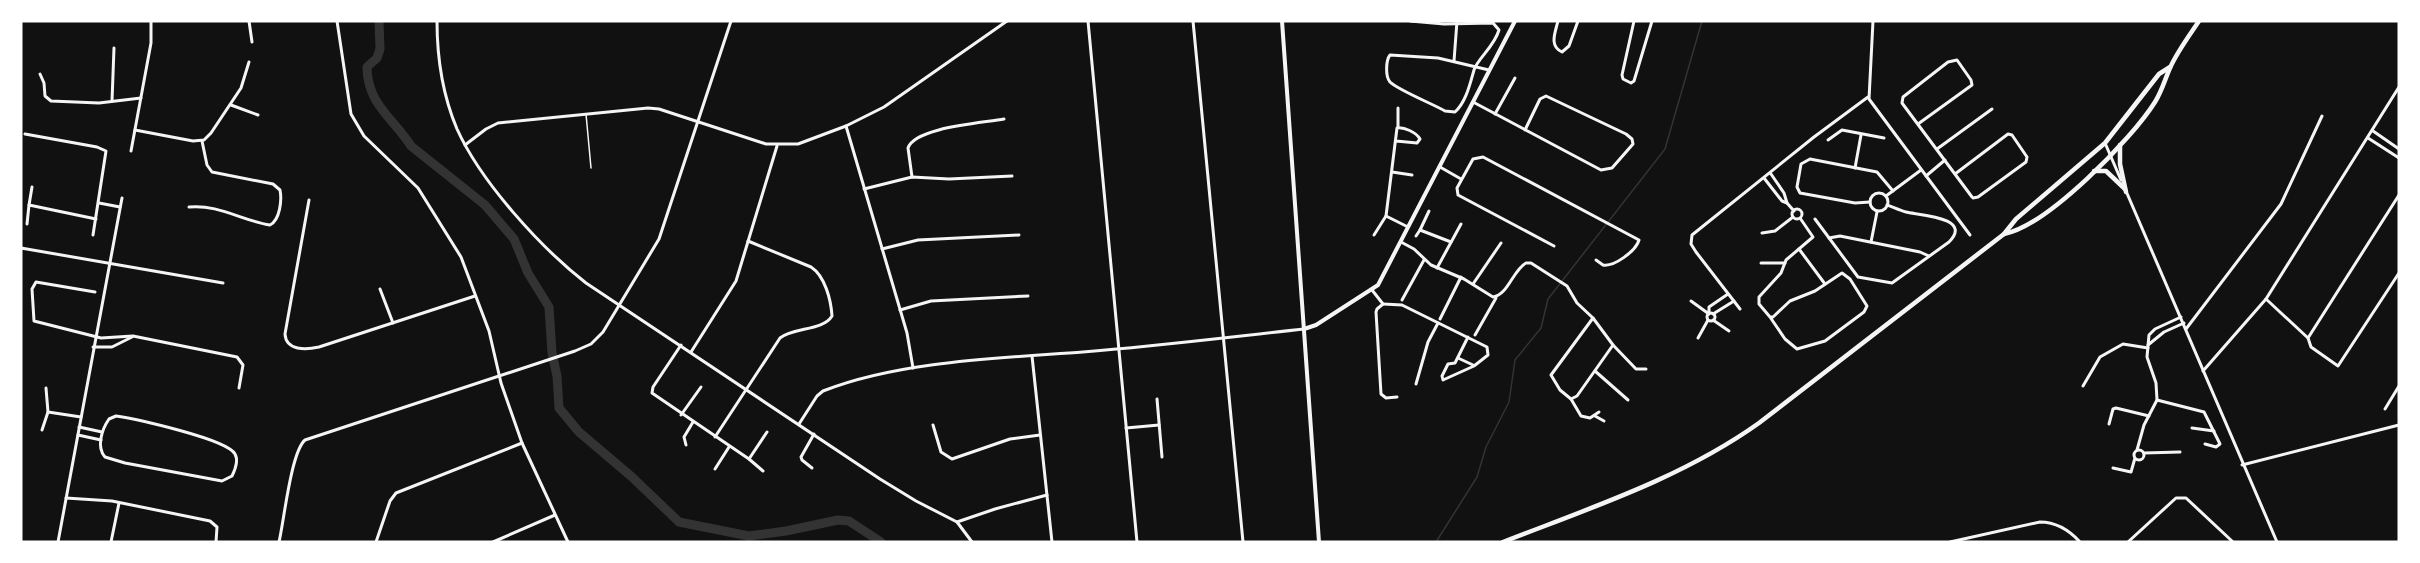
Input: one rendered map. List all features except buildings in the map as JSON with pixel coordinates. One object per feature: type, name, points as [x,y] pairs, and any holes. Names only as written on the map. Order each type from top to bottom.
[{"type":"main road","points":[[2004,234],[2017,231],[2042,215],[2111,156],[2156,101],[2170,67],[2199,21]]},
{"type":"main road","points":[[1503,542],[1677,472],[1726,446],[1759,423],[2004,234],[2016,219],[2105,143],[2159,74],[2170,67]]},
{"type":"main road","points":[[2120,145],[2120,164],[2126,190]]},
{"type":"main road","points":[[2094,171],[2106,171],[2126,190]]},
{"type":"street","points":[[130,151],[152,37],[151,21]]},
{"type":"street","points":[[249,21],[252,42]]},
{"type":"street","points":[[337,21],[348,106],[355,122],[367,139],[407,176],[425,198],[459,253],[491,339],[499,376],[522,443],[568,542]]},
{"type":"street","points":[[437,21],[438,49],[446,93],[454,121],[465,145],[496,188],[547,249],[580,279],[619,305],[885,482],[957,522],[972,542]]},
{"type":"street","points":[[279,542],[295,458],[301,444],[313,436],[565,355],[597,339],[659,239],[731,21]]},
{"type":"street","points":[[465,145],[498,123],[651,108],[758,142],[777,146],[804,143],[846,126],[892,103],[1007,21]]},
{"type":"street","points":[[1088,21],[1137,542]]},
{"type":"street","points":[[1193,21],[1243,542]]},
{"type":"street","points":[[1282,21],[1319,542]]},
{"type":"street","points":[[1410,21],[1493,23],[1498,26],[1498,33],[1475,68],[1473,78],[1458,109],[1452,113],[1393,83],[1388,75],[1387,58],[1390,55],[1454,61],[1475,68],[1489,70]]},
{"type":"street","points":[[799,424],[817,396],[823,391],[882,374],[913,368],[1120,349],[1304,329],[1316,325],[1378,285],[1515,21]]},
{"type":"street","points":[[1558,21],[1554,43],[1556,49],[1562,52],[1569,46],[1578,21]]},
{"type":"street","points":[[1634,21],[1622,75],[1624,80],[1631,83],[1639,69],[1652,21]]},
{"type":"street","points":[[1873,21],[1868,97],[1970,235]]},
{"type":"street","points":[[1454,61],[1457,22]]},
{"type":"street","points":[[112,101],[114,48]]},
{"type":"street","points":[[1918,124],[1972,85],[1957,60],[1948,62],[1902,98],[1902,103],[1955,174],[1975,199],[2026,162],[2027,155],[2012,135],[2008,134],[1955,174]]},
{"type":"street","points":[[135,130],[202,141],[209,136],[243,85],[249,62]]},
{"type":"street","points":[[40,74],[48,100],[89,103],[141,98]]},
{"type":"street","points":[[1496,114],[1515,78]]},
{"type":"street","points":[[2203,371],[2266,299],[2399,87]]},
{"type":"street","points":[[1473,102],[1600,170],[1612,168],[1633,144],[1632,139],[1626,134],[1546,96],[1540,99],[1526,130]]},
{"type":"street","points":[[1740,309],[1693,248],[1692,235],[1814,137],[1868,97]]},
{"type":"street","points":[[231,105],[258,115]]},
{"type":"street","points":[[1374,235],[1386,216],[1398,127],[1398,108]]},
{"type":"street","points":[[1937,149],[1992,109]]},
{"type":"street","points":[[2186,329],[2281,204],[2322,116]]},
{"type":"street","points":[[912,177],[908,148],[914,139],[957,126],[1004,119]]},
{"type":"street","points":[[846,126],[908,338],[913,368]]},
{"type":"street","points":[[1396,141],[1417,143],[1420,140],[1418,135],[1398,127]]},
{"type":"street","points":[[1828,140],[1840,130],[1884,138]]},
{"type":"street","points":[[2373,130],[2399,148]]},
{"type":"street","points":[[25,134],[104,150],[107,154],[93,235]]},
{"type":"street","points":[[1855,168],[1862,134]]},
{"type":"street","points":[[2368,138],[2399,158]]},
{"type":"street","points":[[189,207],[228,212],[246,220],[270,225],[277,219],[281,199],[280,190],[273,184],[212,172],[207,165],[202,141]]},
{"type":"street","points":[[2105,143],[2277,542]]},
{"type":"street","points":[[691,352],[733,287],[777,146]]},
{"type":"street","points":[[1554,246],[1458,195],[1457,190],[1461,179],[1473,159],[1483,157],[1639,240],[1637,245],[1610,265],[1603,266],[1596,260]]},
{"type":"street","points":[[1886,196],[1881,193],[1875,194],[1870,202],[1856,204],[1800,193],[1797,189],[1800,167],[1807,160],[1879,172],[1893,190]]},
{"type":"street","points":[[1926,176],[1945,160]]},
{"type":"street","points":[[1440,166],[1461,179]]},
{"type":"street","points":[[1886,196],[1921,170]]},
{"type":"street","points":[[1392,172],[1412,175]]},
{"type":"street","points":[[1770,173],[1784,193],[1787,203]]},
{"type":"street","points":[[864,189],[912,177],[949,179],[1012,176]]},
{"type":"street","points":[[1764,178],[1782,201],[1794,211]]},
{"type":"street","points":[[27,224],[32,187]]},
{"type":"street","points":[[2308,338],[2399,195]]},
{"type":"street","points":[[1877,211],[1884,209],[1887,205],[1886,196]]},
{"type":"street","points":[[58,542],[122,198]]},
{"type":"street","points":[[309,200],[285,334],[286,341],[295,347],[313,348],[476,296]]},
{"type":"street","points":[[1870,202],[1873,209],[1877,211]]},
{"type":"street","points":[[99,203],[120,207]]},
{"type":"street","points":[[29,205],[96,219]]},
{"type":"street","points":[[1815,219],[1858,277],[1889,283],[1897,280],[1953,238],[1953,226],[1946,219],[1905,212],[1887,205]]},
{"type":"street","points":[[1770,317],[1775,316],[1791,300],[1815,291],[1839,274],[1845,274],[1867,306],[1863,312],[1825,341],[1795,348],[1785,339],[1759,304],[1758,299],[1781,273],[1785,263],[1813,235],[1800,218],[1802,215],[1800,210],[1794,211]]},
{"type":"street","points":[[1416,236],[1430,211]]},
{"type":"street","points":[[1762,233],[1776,231],[1792,217],[1794,211]]},
{"type":"street","points":[[1871,242],[1877,211]]},
{"type":"street","points":[[1386,216],[1408,227]]},
{"type":"street","points":[[1792,217],[1800,218]]},
{"type":"street","points":[[1437,268],[1461,224]]},
{"type":"street","points":[[1420,230],[1451,242]]},
{"type":"street","points":[[882,249],[915,240],[1018,235]]},
{"type":"street","points":[[1829,238],[1840,236],[1930,256]]},
{"type":"street","points":[[715,437],[782,337],[826,322],[832,315],[818,271],[748,241]]},
{"type":"street","points":[[1401,242],[1414,249],[1424,260],[1437,268],[1473,284],[1490,296],[1497,297]]},
{"type":"street","points":[[1473,284],[1501,243]]},
{"type":"street","points":[[21,248],[223,283]]},
{"type":"street","points":[[1799,249],[1825,284]]},
{"type":"street","points":[[1402,300],[1424,260]]},
{"type":"street","points":[[1475,335],[1497,297],[1526,262],[1564,284],[1613,345],[1636,369],[1646,369]]},
{"type":"street","points":[[1761,263],[1785,263]]},
{"type":"street","points":[[2266,299],[2308,338],[2311,347],[2338,366],[2399,273]]},
{"type":"street","points":[[1416,384],[1428,342],[1461,278]]},
{"type":"street","points":[[95,292],[36,282],[32,289],[32,316],[35,323],[111,339],[133,336],[239,358],[243,365],[239,388]]},
{"type":"street","points":[[380,289],[393,323]]},
{"type":"street","points":[[1372,290],[1383,304]]},
{"type":"street","points":[[1713,320],[1709,307],[1728,294]]},
{"type":"street","points":[[900,310],[931,301],[1028,296]]},
{"type":"street","points":[[1691,301],[1711,314]]},
{"type":"street","points":[[1698,338],[1711,314],[1734,301]]},
{"type":"street","points":[[1397,397],[1386,398],[1381,394],[1376,312],[1383,304],[1402,305],[1439,321],[1488,349],[1487,357],[1474,366],[1442,380],[1448,364],[1454,364],[1468,338]]},
{"type":"street","points":[[2113,468],[2131,472],[2139,438],[2157,400],[2156,383],[2147,357],[2148,338],[2152,330],[2181,316]]},
{"type":"street","points":[[1593,318],[1551,374],[1560,390],[1571,399],[1581,416],[1586,418],[1595,416],[1599,412]]},
{"type":"street","points":[[1708,320],[1713,320],[1729,331]]},
{"type":"street","points":[[2083,386],[2098,359],[2107,353],[2122,344],[2148,347],[2164,332],[2184,323]]},
{"type":"street","points":[[93,346],[112,347],[133,336]]},
{"type":"street","points":[[681,345],[652,390],[653,394],[749,459],[763,471]]},
{"type":"street","points":[[1571,399],[1577,396],[1613,345]]},
{"type":"street","points":[[1032,356],[1052,542]]},
{"type":"street","points":[[1458,358],[1474,366]]},
{"type":"street","points":[[1594,371],[1628,400]]},
{"type":"street","points":[[681,415],[701,387]]},
{"type":"street","points":[[2385,410],[2399,387]]},
{"type":"street","points":[[42,430],[48,412],[46,388]]},
{"type":"street","points":[[1157,399],[1162,457]]},
{"type":"street","points":[[2157,400],[2200,410],[2207,416],[2220,442],[2219,447],[2205,444]]},
{"type":"street","points":[[2109,424],[2113,409],[2116,408],[2149,416]]},
{"type":"street","points":[[48,412],[81,417]]},
{"type":"street","points":[[113,416],[169,426],[225,446],[234,452],[237,461],[232,476],[222,481],[125,463],[105,457],[101,440],[107,421],[113,416]]},
{"type":"street","points":[[1595,416],[1604,422]]},
{"type":"street","points":[[686,444],[684,437],[693,422]]},
{"type":"street","points":[[933,425],[942,452],[952,459],[1010,439],[1040,435]]},
{"type":"street","points":[[1126,428],[1159,425]]},
{"type":"street","points":[[2242,465],[2399,425]]},
{"type":"street","points":[[79,427],[102,432]]},
{"type":"street","points":[[2192,428],[2214,431]]},
{"type":"street","points":[[749,459],[767,432]]},
{"type":"street","points":[[812,468],[801,457],[814,434]]},
{"type":"street","points":[[78,435],[101,440]]},
{"type":"street","points":[[376,542],[390,501],[396,493],[522,443]]},
{"type":"street","points":[[715,469],[729,447]]},
{"type":"street","points":[[2138,450],[2144,453],[2180,452]]},
{"type":"street","points":[[2136,458],[2141,459],[2144,453]]},
{"type":"street","points":[[957,522],[1047,495]]},
{"type":"street","points":[[2128,542],[2176,498],[2181,497],[2186,498],[2233,542]]},
{"type":"street","points":[[66,498],[119,503],[213,522],[218,527],[216,542]]},
{"type":"street","points":[[111,542],[119,503]]},
{"type":"street","points":[[493,542],[555,515]]},
{"type":"street","points":[[1950,542],[2029,523],[2045,522],[2065,529],[2080,542]]},
{"type":"lane","points":[[586,114],[591,168]]},
{"type":"waterway","points":[[379,21],[380,49],[377,58],[367,67],[371,91],[376,101],[411,146],[485,205],[514,239],[528,273],[549,307],[559,408],[579,432],[632,477],[679,522],[749,536],[838,520],[849,521],[881,542]]},
{"type":"waterway","points":[[1436,542],[1477,477],[1486,447],[1509,402],[1515,360],[1541,328],[1548,299],[1665,149],[1702,21]]}]
